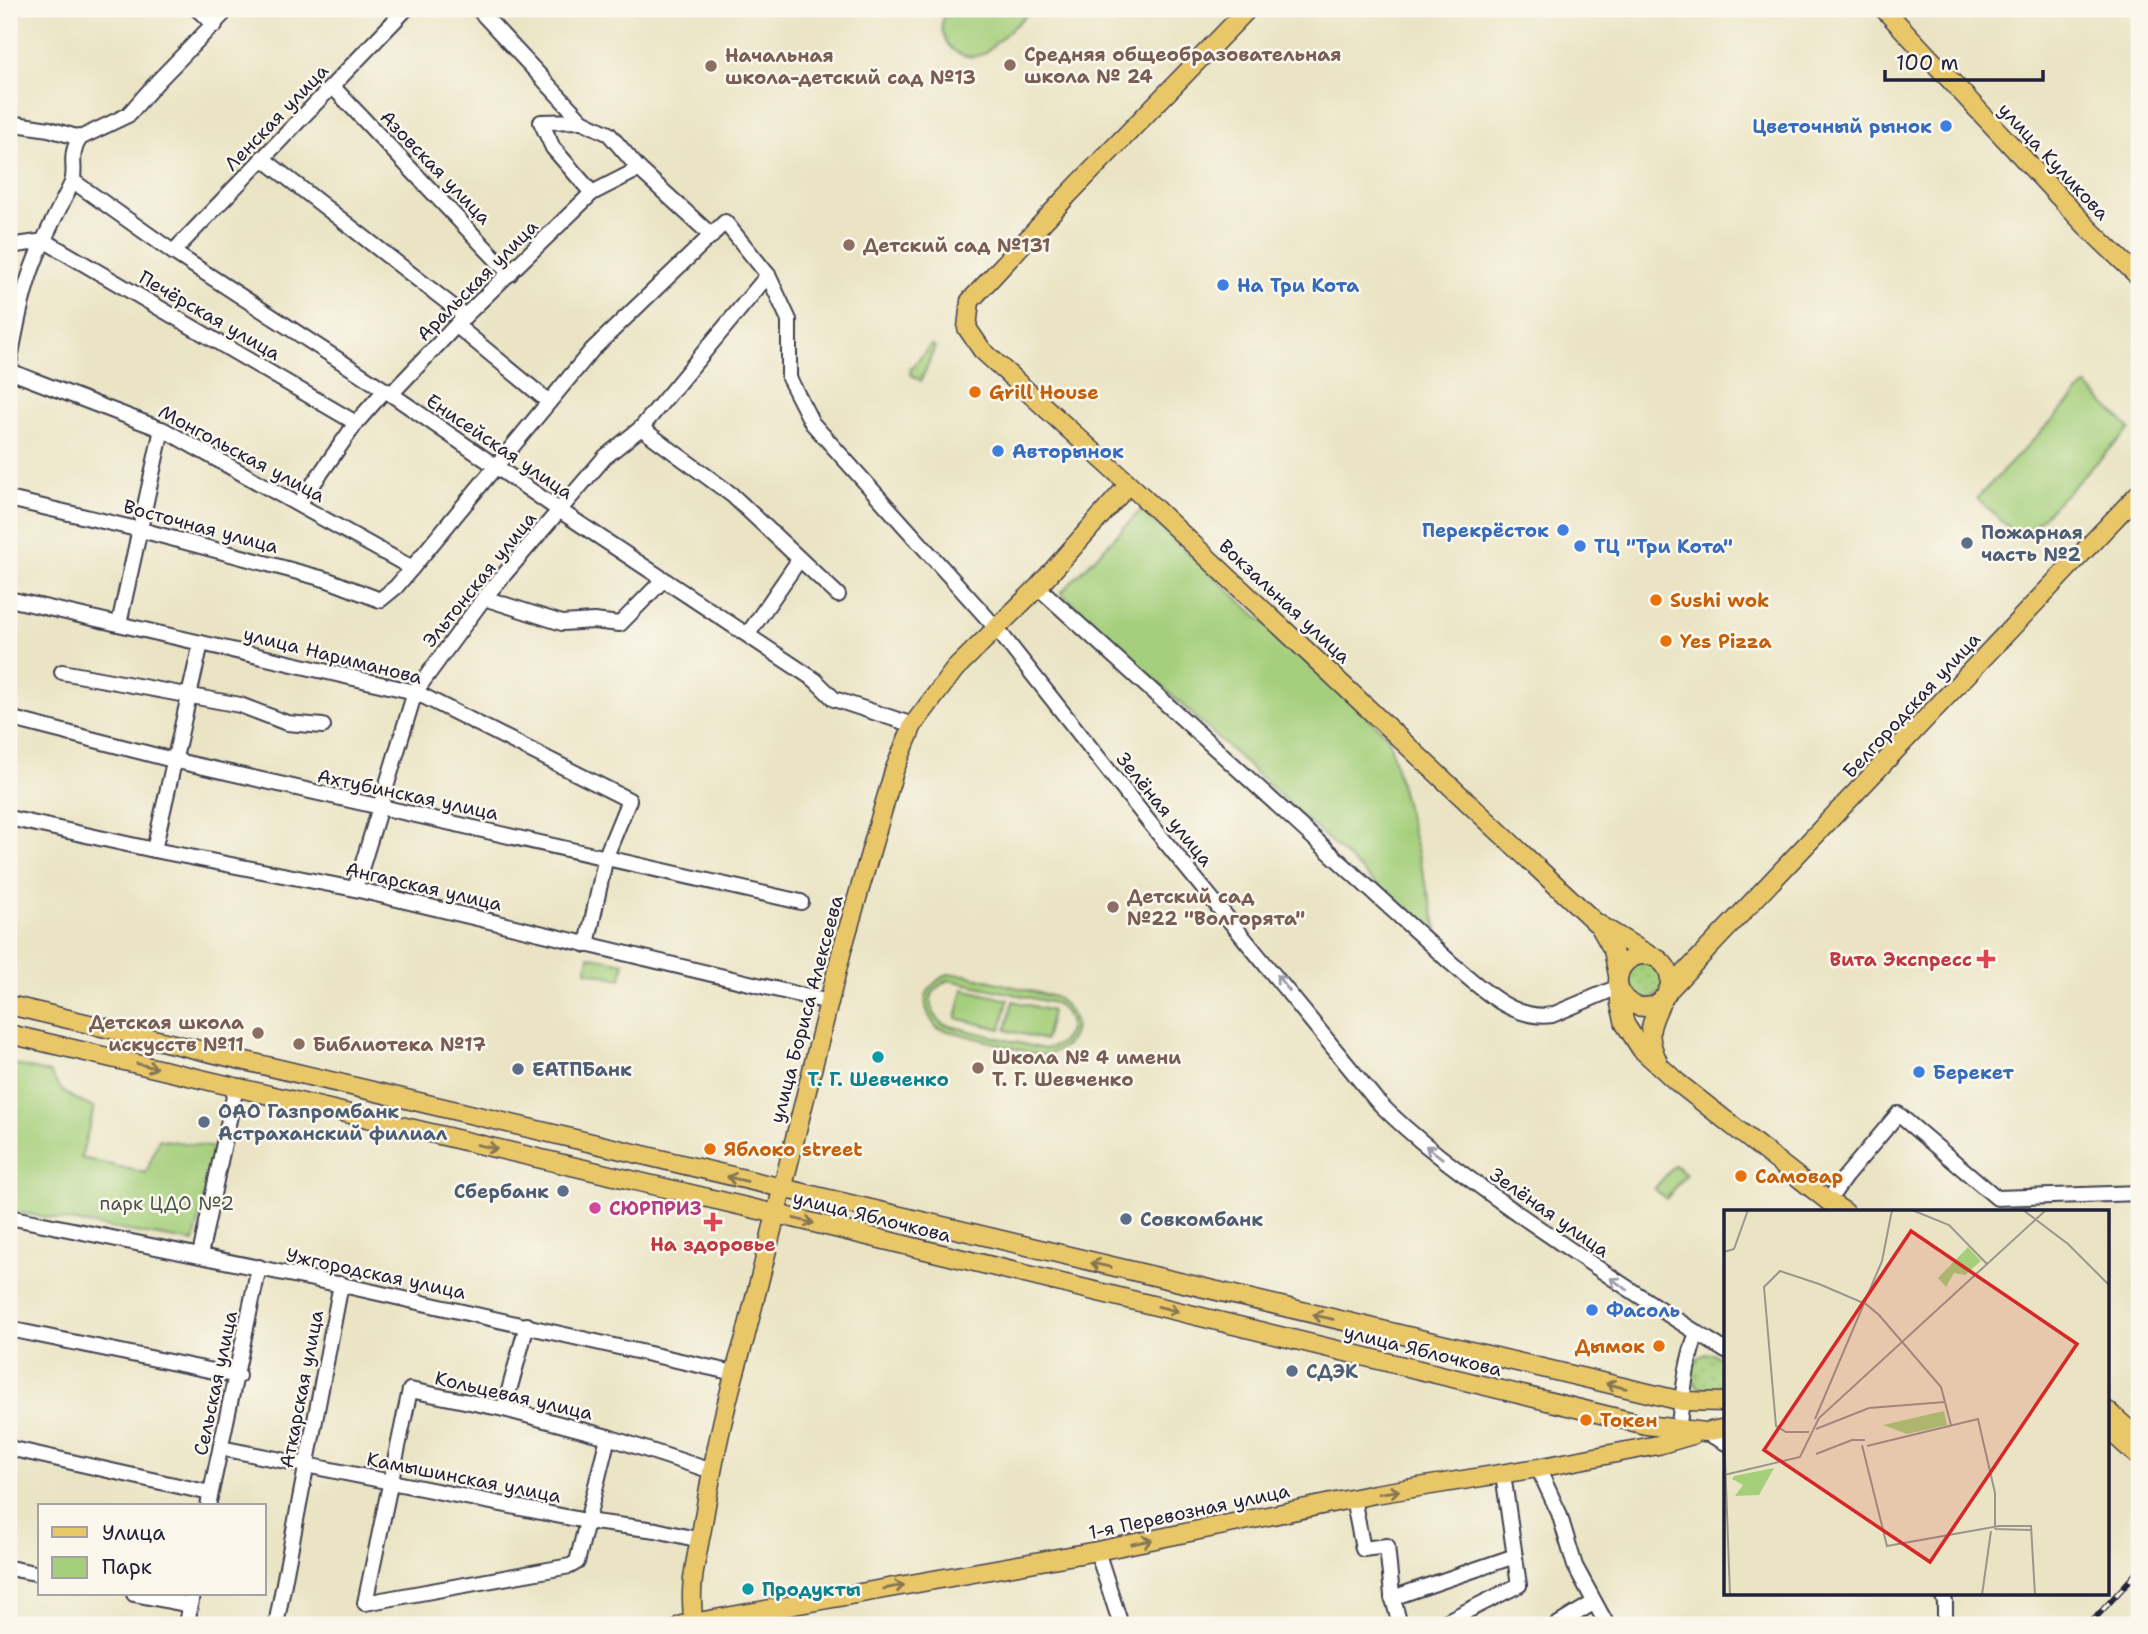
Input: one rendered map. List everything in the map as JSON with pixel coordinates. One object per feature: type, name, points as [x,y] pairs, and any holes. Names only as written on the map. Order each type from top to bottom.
[{"type":"main road","name":"Вокзальная улица","points":[[1248,9],[1068,195],[970,301],[967,328],[982,350],[1129,484],[1595,922],[1609,942],[1622,1012],[1630,1034],[1661,1069],[1842,1210]]},
{"type":"main road","name":"улица Куликова","points":[[1884,9],[2089,229],[2139,277]]},
{"type":"main road","name":"улица Бориса Алексеева","points":[[690,1624],[691,1581],[734,1373],[746,1338],[842,950],[894,771],[913,725],[932,696],[955,669],[1038,587],[1129,484]]},
{"type":"main road","name":"Белгородская улица","points":[[1665,995],[2139,493]]},
{"type":"main road","name":"Вокзальная улица","points":[[1595,922],[1653,957]]},
{"type":"main road","name":"Белгородская улица","points":[[1653,957],[1670,962],[1683,961],[1713,945]]},
{"type":"main road","points":[[1661,1069],[1649,1032],[1665,995],[1669,976],[1665,965],[1653,957],[1632,957],[1623,965],[1619,985],[1628,1002],[1640,1007],[1653,1005],[1665,995]]},
{"type":"main road","name":"улица Яблочкова","points":[[9,1006],[1682,1401],[1724,1402]]},
{"type":"main road","name":"улица Яблочкова","points":[[9,1034],[775,1214],[1646,1425],[1705,1432],[1724,1428]]},
{"type":"main road","points":[[2110,1413],[2139,1439]]},
{"type":"main road","points":[[2110,1431],[2139,1457]]},
{"type":"main road","name":"1-я Перевозная улица","points":[[690,1624],[1097,1551],[1353,1498],[1538,1468],[1658,1445],[1705,1432]]},
{"type":"street","points":[[197,9],[215,25]]},
{"type":"street","points":[[9,364],[21,306],[36,258],[56,211],[73,181],[72,153],[80,138],[128,115],[228,9]]},
{"type":"street","name":"Ленская улица","points":[[173,252],[407,9]]},
{"type":"street","points":[[412,569],[592,350],[712,236],[639,169],[609,134],[582,121],[478,9]]},
{"type":"street","name":"Азовская улица","points":[[333,87],[510,274]]},
{"type":"street","points":[[582,121],[541,122],[553,148],[592,193],[639,169]]},
{"type":"street","points":[[9,123],[49,129],[80,138]]},
{"type":"street","points":[[262,158],[461,321],[549,402]]},
{"type":"street","name":"Енисейская улица","points":[[73,181],[173,252],[388,392],[559,510],[748,634],[815,680],[834,699],[913,725]]},
{"type":"street","name":"Аральская улица","points":[[299,504],[356,423],[592,193]]},
{"type":"street","name":"Зелёная улица","points":[[712,236],[725,222],[768,275],[789,320],[789,379],[811,423],[997,629],[1149,822],[1377,1100],[1416,1139],[1572,1252],[1724,1350]]},
{"type":"street","points":[[9,246],[45,241]]},
{"type":"street","name":"Печёрская улица","points":[[45,241],[356,423]]},
{"type":"street","name":"Эльтонская улица","points":[[355,889],[415,692],[484,598],[605,457],[640,428],[768,275]]},
{"type":"street","name":"Монгольская улица","points":[[9,371],[162,429],[412,569]]},
{"type":"street","points":[[640,428],[732,495],[838,595]]},
{"type":"street","points":[[119,624],[162,429]]},
{"type":"street","name":"Восточная улица","points":[[9,499],[141,530],[328,580],[380,600],[412,569]]},
{"type":"street","points":[[748,634],[799,560]]},
{"type":"street","points":[[484,598],[562,623],[594,621],[620,624],[664,579]]},
{"type":"street","points":[[1038,587],[1451,963],[1494,998],[1528,1015],[1540,1017],[1552,1015],[1619,985]]},
{"type":"street","name":"улица Нариманова","points":[[9,599],[415,692],[629,800],[606,856]]},
{"type":"street","points":[[155,850],[201,643]]},
{"type":"street","points":[[62,672],[240,705],[287,723],[323,726]]},
{"type":"street","name":"Ахтубинская улица","points":[[9,718],[378,808],[606,856],[800,902]]},
{"type":"street","name":"Ангарская улица","points":[[9,818],[355,889],[829,1002]]},
{"type":"street","points":[[587,945],[606,856]]},
{"type":"street","points":[[200,1255],[236,1087]]},
{"type":"street","points":[[1828,1201],[1898,1114],[1997,1198],[2139,1193]]},
{"type":"street","name":"Ужгородская улица","points":[[9,1217],[341,1284],[734,1373]]},
{"type":"street","name":"Сельская улица","points":[[209,1500],[238,1376],[259,1267]]},
{"type":"street","name":"Аткарская улица","points":[[276,1625],[341,1284]]},
{"type":"street","points":[[504,1409],[527,1325]]},
{"type":"street","points":[[9,1329],[238,1376]]},
{"type":"street","points":[[1678,1430],[1689,1354],[1697,1333]]},
{"type":"street","name":"Кольцевая улица","points":[[410,1390],[504,1409],[608,1437],[578,1562],[570,1566],[365,1603],[410,1390]]},
{"type":"street","points":[[1705,1432],[1724,1442]]},
{"type":"street","points":[[608,1437],[712,1471]]},
{"type":"street","points":[[9,1448],[209,1500]]},
{"type":"street","name":"Камышинская улица","points":[[221,1448],[586,1521],[656,1530],[700,1540]]},
{"type":"street","points":[[1538,1468],[1559,1513],[1575,1566],[1607,1625]]},
{"type":"street","points":[[1439,1625],[1519,1585],[1503,1474]]},
{"type":"street","points":[[1353,1498],[1363,1549],[1387,1546],[1392,1598],[1400,1625]]},
{"type":"street","points":[[1097,1551],[1121,1625]]},
{"type":"street","points":[[1392,1598],[1515,1556]]},
{"type":"street","points":[[9,1568],[38,1574]]},
{"type":"street","points":[[153,1596],[191,1600],[187,1625]]},
{"type":"street","points":[[1943,1596],[1945,1625]]},
{"type":"street","points":[[1557,1625],[1593,1603]]},
{"type":"green space","points":[[946,9],[1033,9],[985,53],[965,56],[949,46],[945,38],[942,19]]},
{"type":"green space","points":[[931,345],[935,347],[921,381],[910,374],[911,368]]},
{"type":"green space","points":[[2086,385],[2130,429],[2021,539],[1977,498]]},
{"type":"green space","points":[[1141,510],[1388,736],[1441,944],[1061,593]]},
{"type":"green space","points":[[589,956],[624,963],[621,979],[586,971]]},
{"type":"green space","points":[[1644,962],[1657,968],[1663,981],[1657,994],[1644,1000],[1631,994],[1625,981],[1631,968]]},
{"type":"green space","points":[[948,974],[966,975],[1055,997],[1072,1014],[1074,1032],[1063,1047],[1041,1055],[937,1028],[927,1012],[926,998],[928,991]],"holes":[[[949,980],[1054,1003],[1067,1015],[1069,1030],[1060,1043],[1043,1049],[942,1024],[931,1006],[932,994]]]},
{"type":"green space","points":[[963,989],[1008,1000],[1001,1029],[956,1018]]},
{"type":"green space","points":[[1013,1001],[1052,1011],[1045,1040],[1006,1030]]},
{"type":"green space","name":"парк ЦДО №2","points":[[9,1063],[51,1073],[63,1091],[94,1108],[81,1158],[146,1173],[159,1139],[216,1148],[194,1242],[9,1211]]},
{"type":"green space","points":[[1675,1165],[1686,1175],[1666,1199],[1654,1189]]},
{"type":"green space","points":[[1709,1354],[1722,1359],[1722,1385],[1709,1390],[1696,1385],[1691,1372],[1696,1359]]},
{"type":"railway","points":[[2089,1625],[2139,1570]]},
{"type":"place","name":"Средняя общеобразовательная школа № 24","points":[[1010,65]]},
{"type":"place","name":"Начальная школа-детский сад №13","points":[[711,66]]},
{"type":"place","name":"Цветочный рынок","points":[[1946,126]]},
{"type":"place","name":"Детский сад №131","points":[[849,245]]},
{"type":"place","name":"На Три Кота","points":[[1223,285]]},
{"type":"place","name":"Grill House","points":[[975,392]]},
{"type":"place","name":"Авторынок","points":[[998,451]]},
{"type":"place","name":"Перекрёсток","points":[[1563,530]]},
{"type":"place","name":"Пожарная часть №2","points":[[1967,543]]},
{"type":"place","name":"ТЦ \"Три Кота\"","points":[[1580,546]]},
{"type":"place","name":"Sushi wok","points":[[1656,600]]},
{"type":"place","name":"Yes Pizza","points":[[1666,641]]},
{"type":"place","name":"Детский сад №22 \"Волгорята\"","points":[[1113,907]]},
{"type":"place","name":"Вита Экспресс","points":[[1986,959]]},
{"type":"place","name":"Детская школа искусств №11","points":[[258,1033]]},
{"type":"place","name":"Библиотека №17","points":[[299,1044]]},
{"type":"place","name":"Т. Г. Шевченко","points":[[878,1057]]},
{"type":"place","name":"Школа № 4 имени Т. Г. Шевченко","points":[[978,1068]]},
{"type":"place","name":"ЕАТПБанк","points":[[518,1069]]},
{"type":"place","name":"Берекет","points":[[1919,1072]]},
{"type":"place","name":"ОАО Газпромбанк Астраханский филиал","points":[[204,1122]]},
{"type":"place","name":"Яблоко street","points":[[710,1149]]},
{"type":"place","name":"Самовар","points":[[1741,1176]]},
{"type":"place","name":"Сбербанк","points":[[563,1191]]},
{"type":"place","name":"СЮРПРИЗ","points":[[595,1208]]},
{"type":"place","name":"Совкомбанк","points":[[1126,1219]]},
{"type":"place","name":"На здоровье","points":[[713,1222]]},
{"type":"place","name":"Фасоль","points":[[1592,1310]]},
{"type":"place","name":"Дымок","points":[[1659,1346]]},
{"type":"place","name":"СДЭК","points":[[1292,1371]]},
{"type":"place","name":"Токен","points":[[1586,1420]]},
{"type":"place","name":"Продукты","points":[[748,1589]]}]
